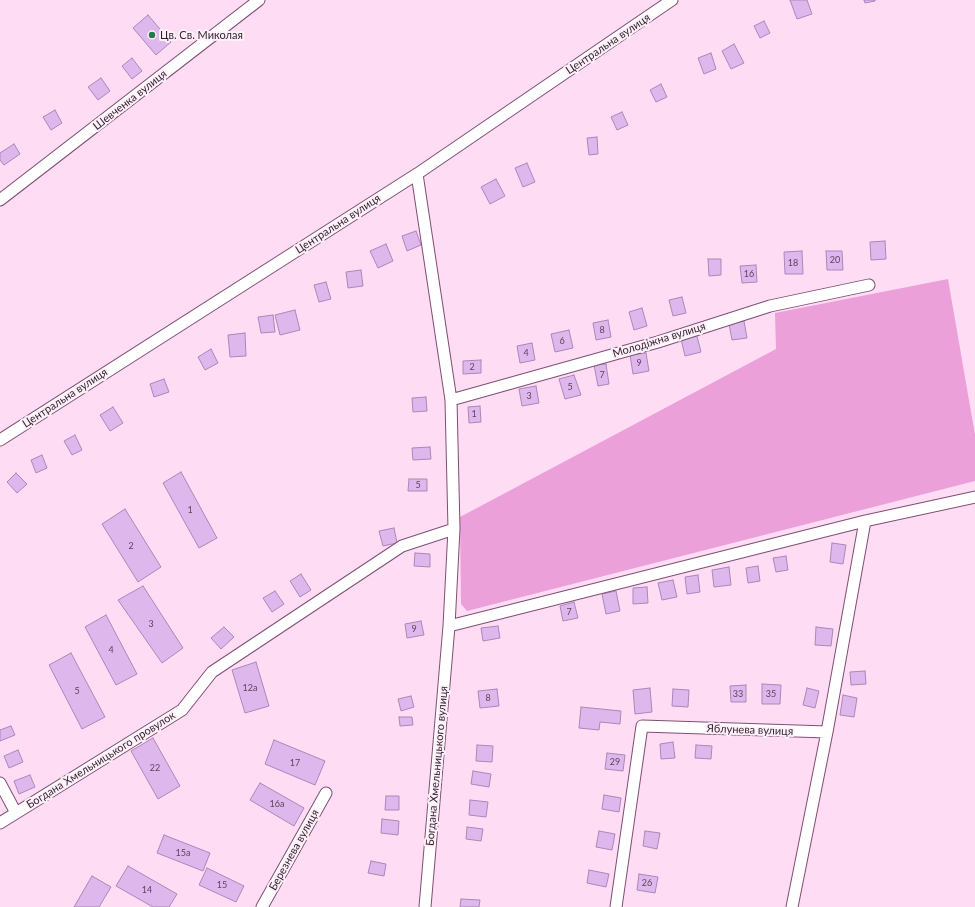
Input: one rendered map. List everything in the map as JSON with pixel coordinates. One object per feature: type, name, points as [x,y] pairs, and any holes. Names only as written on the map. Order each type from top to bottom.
[{"type":"street","name":"Шевченка вулиця","points":[[0,200],[259,0]]},
{"type":"street","name":"Центральна вулиця","points":[[0,440],[417,174],[672,0]]},
{"type":"street","name":"Богдана Хмельницького вулиця","points":[[417,174],[451,400],[454,530],[449,626],[425,907]]},
{"type":"street","name":"Молодіжна вулиця","points":[[451,400],[658,342],[770,306],[869,285]]},
{"type":"street","points":[[449,626],[865,521],[975,497]]},
{"type":"street","points":[[792,907],[827,732],[865,521]]},
{"type":"street","name":"Богдана Хмельницького провулок","points":[[0,823],[182,710],[212,672],[402,546],[454,530]]},
{"type":"street","name":"Яблунева вулиця","points":[[616,907],[642,726],[827,732]]},
{"type":"street","points":[[0,782],[16,813]]},
{"type":"street","name":"Березнева вулиця","points":[[262,907],[326,793]]},
{"type":"shaded area","points":[[948,279],[975,435],[975,481],[467,611],[461,604],[460,517],[776,349],[775,313]]},
{"type":"building","points":[[790,0],[807,0],[812,14],[797,19]]},
{"type":"building","points":[[864,0],[875,0],[875,1],[865,3]]},
{"type":"building","name":"Цв. Св. Миколая","points":[[148,15],[171,42],[156,55],[133,28]]},
{"type":"building","points":[[764,21],[770,33],[760,38],[754,26]]},
{"type":"building","points":[[734,44],[744,63],[731,69],[722,51]]},
{"type":"building","points":[[711,53],[716,69],[704,74],[698,58]]},
{"type":"building","points":[[132,58],[142,71],[132,79],[122,66]]},
{"type":"building","points":[[101,78],[110,91],[98,100],[88,87]]},
{"type":"building","points":[[661,84],[667,97],[656,102],[650,90]]},
{"type":"building","points":[[55,110],[62,123],[51,130],[43,117]]},
{"type":"building","points":[[622,112],[628,125],[617,130],[611,117]]},
{"type":"building","points":[[597,137],[598,154],[589,155],[587,138]]},
{"type":"building","points":[[14,144],[20,154],[4,165],[0,160],[0,153]]},
{"type":"building","points":[[527,163],[535,182],[523,187],[515,168]]},
{"type":"building","points":[[496,179],[505,196],[490,204],[481,187]]},
{"type":"building","points":[[416,231],[421,245],[407,251],[402,236]]},
{"type":"building","points":[[885,241],[886,259],[871,260],[870,242]]},
{"type":"building","points":[[386,244],[393,261],[378,268],[370,251]]},
{"type":"building","points":[[802,251],[803,274],[785,274],[784,252]]},
{"type":"building","points":[[826,251],[842,251],[843,270],[827,270]]},
{"type":"building","points":[[708,259],[721,259],[721,275],[709,276]]},
{"type":"building","points":[[756,265],[757,282],[742,283],[740,266]]},
{"type":"building","points":[[361,270],[363,286],[348,288],[346,272]]},
{"type":"building","points":[[326,282],[331,299],[319,302],[314,285]]},
{"type":"building","points":[[682,297],[686,313],[673,316],[669,300]]},
{"type":"building","points":[[642,308],[647,326],[634,330],[629,312]]},
{"type":"building","points":[[295,310],[300,330],[280,335],[275,315]]},
{"type":"building","points":[[273,315],[275,332],[261,333],[258,317]]},
{"type":"building","points":[[608,320],[611,337],[596,340],[593,323]]},
{"type":"building","points":[[744,321],[747,338],[732,340],[729,324]]},
{"type":"building","points":[[569,330],[573,348],[555,352],[551,334]]},
{"type":"building","points":[[245,333],[246,356],[230,357],[228,335]]},
{"type":"building","points":[[697,336],[701,352],[685,356],[681,339]]},
{"type":"building","points":[[532,343],[535,360],[520,363],[517,346]]},
{"type":"building","points":[[211,349],[218,363],[205,370],[198,357]]},
{"type":"building","points":[[646,353],[649,371],[633,374],[630,355]]},
{"type":"building","points":[[481,360],[481,373],[463,374],[463,361]]},
{"type":"building","points":[[606,364],[609,384],[598,386],[594,365]]},
{"type":"building","points":[[574,375],[581,395],[565,399],[559,379]]},
{"type":"building","points":[[164,379],[169,392],[154,397],[150,384]]},
{"type":"building","points":[[536,386],[539,403],[522,406],[519,389]]},
{"type":"building","points":[[426,397],[427,411],[413,412],[412,398]]},
{"type":"building","points":[[480,406],[481,422],[469,423],[468,407]]},
{"type":"building","points":[[113,407],[123,423],[110,431],[100,415]]},
{"type":"building","points":[[75,435],[82,450],[72,455],[64,441]]},
{"type":"building","points":[[430,447],[431,459],[413,460],[412,448]]},
{"type":"building","points":[[42,455],[47,468],[36,473],[31,460]]},
{"type":"building","points":[[181,472],[217,538],[199,548],[163,483]]},
{"type":"building","points":[[16,473],[27,484],[17,493],[7,482]]},
{"type":"building","points":[[409,479],[427,479],[427,491],[408,491]]},
{"type":"building","points":[[125,509],[161,567],[138,582],[102,524]]},
{"type":"building","points":[[394,528],[397,543],[383,546],[379,531]]},
{"type":"building","points":[[832,543],[846,545],[843,564],[830,562]]},
{"type":"building","points":[[415,553],[430,554],[430,567],[414,566]]},
{"type":"building","points":[[786,556],[788,570],[776,572],[773,558]]},
{"type":"building","points":[[758,566],[760,581],[748,583],[746,568]]},
{"type":"building","points":[[729,567],[731,585],[714,587],[712,570]]},
{"type":"building","points":[[301,574],[311,590],[300,597],[290,581]]},
{"type":"building","points":[[698,575],[700,592],[687,594],[685,577]]},
{"type":"building","points":[[673,580],[677,597],[662,600],[658,583]]},
{"type":"building","points":[[143,586],[183,648],[162,663],[118,600]]},
{"type":"building","points":[[647,587],[648,603],[633,604],[633,588]]},
{"type":"building","points":[[275,591],[284,604],[272,612],[263,598]]},
{"type":"building","points":[[616,591],[620,611],[606,614],[602,594]]},
{"type":"building","points":[[574,602],[578,618],[563,621],[560,606]]},
{"type":"building","points":[[106,615],[137,674],[116,685],[85,627]]},
{"type":"building","points":[[421,621],[424,635],[407,638],[405,624]]},
{"type":"building","points":[[498,626],[500,638],[483,641],[481,628]]},
{"type":"building","points":[[224,627],[234,637],[221,649],[211,638]]},
{"type":"building","points":[[816,627],[833,629],[831,646],[815,645]]},
{"type":"building","points":[[71,653],[105,717],[82,729],[49,665]]},
{"type":"building","points":[[256,662],[269,706],[245,713],[232,670]]},
{"type":"building","points":[[865,671],[866,684],[851,685],[850,672]]},
{"type":"building","points":[[762,684],[781,685],[780,704],[762,704]]},
{"type":"building","points":[[746,685],[746,702],[731,702],[730,686]]},
{"type":"building","points":[[650,688],[652,712],[635,714],[633,690]]},
{"type":"building","points":[[807,688],[819,691],[815,708],[803,705]]},
{"type":"building","points":[[497,689],[499,706],[480,708],[478,691]]},
{"type":"building","points":[[673,689],[689,690],[688,707],[672,706]]},
{"type":"building","points":[[843,695],[857,698],[854,717],[840,715]]},
{"type":"building","points":[[411,696],[414,707],[401,711],[398,699]]},
{"type":"building","points":[[581,707],[621,711],[620,724],[600,722],[599,730],[579,728]]},
{"type":"building","points":[[399,717],[412,717],[413,725],[400,726]]},
{"type":"building","points":[[11,726],[15,735],[0,741],[0,730]]},
{"type":"building","points":[[153,738],[180,786],[158,799],[131,751]]},
{"type":"building","points":[[274,740],[325,761],[315,785],[265,764]]},
{"type":"building","points":[[673,742],[675,758],[661,759],[660,744]]},
{"type":"building","points":[[477,745],[493,746],[492,762],[476,761]]},
{"type":"building","points":[[696,745],[712,746],[711,759],[695,758]]},
{"type":"building","points":[[18,750],[23,762],[9,768],[4,756]]},
{"type":"building","points":[[607,753],[625,755],[623,771],[605,769]]},
{"type":"building","points":[[473,771],[491,774],[489,787],[471,784]]},
{"type":"building","points":[[30,775],[35,787],[19,794],[14,781]]},
{"type":"building","points":[[260,783],[304,808],[294,826],[250,800]]},
{"type":"building","points":[[604,795],[621,798],[619,812],[602,809]]},
{"type":"building","points":[[386,796],[399,796],[399,810],[385,810]]},
{"type":"building","points":[[470,800],[488,802],[486,817],[469,815]]},
{"type":"building","points":[[382,819],[399,821],[398,835],[381,833]]},
{"type":"building","points":[[467,827],[483,829],[481,841],[466,839]]},
{"type":"building","points":[[599,831],[615,834],[612,850],[596,847]]},
{"type":"building","points":[[645,831],[660,833],[657,849],[643,846]]},
{"type":"building","points":[[164,835],[210,853],[203,871],[157,853]]},
{"type":"building","points":[[371,861],[386,864],[384,876],[368,873]]},
{"type":"building","points":[[128,866],[177,894],[169,907],[153,907],[116,886]]},
{"type":"building","points":[[207,868],[244,886],[236,902],[199,885]]},
{"type":"building","points":[[589,870],[609,874],[606,887],[587,883]]},
{"type":"building","points":[[639,874],[658,877],[655,893],[637,890]]},
{"type":"building","points":[[92,876],[111,887],[99,907],[74,907]]},
{"type":"building","points":[[461,899],[480,900],[479,907],[460,907]]},
{"type":"place","name":"Цв. Св. Миколая","points":[[152,35]]}]
